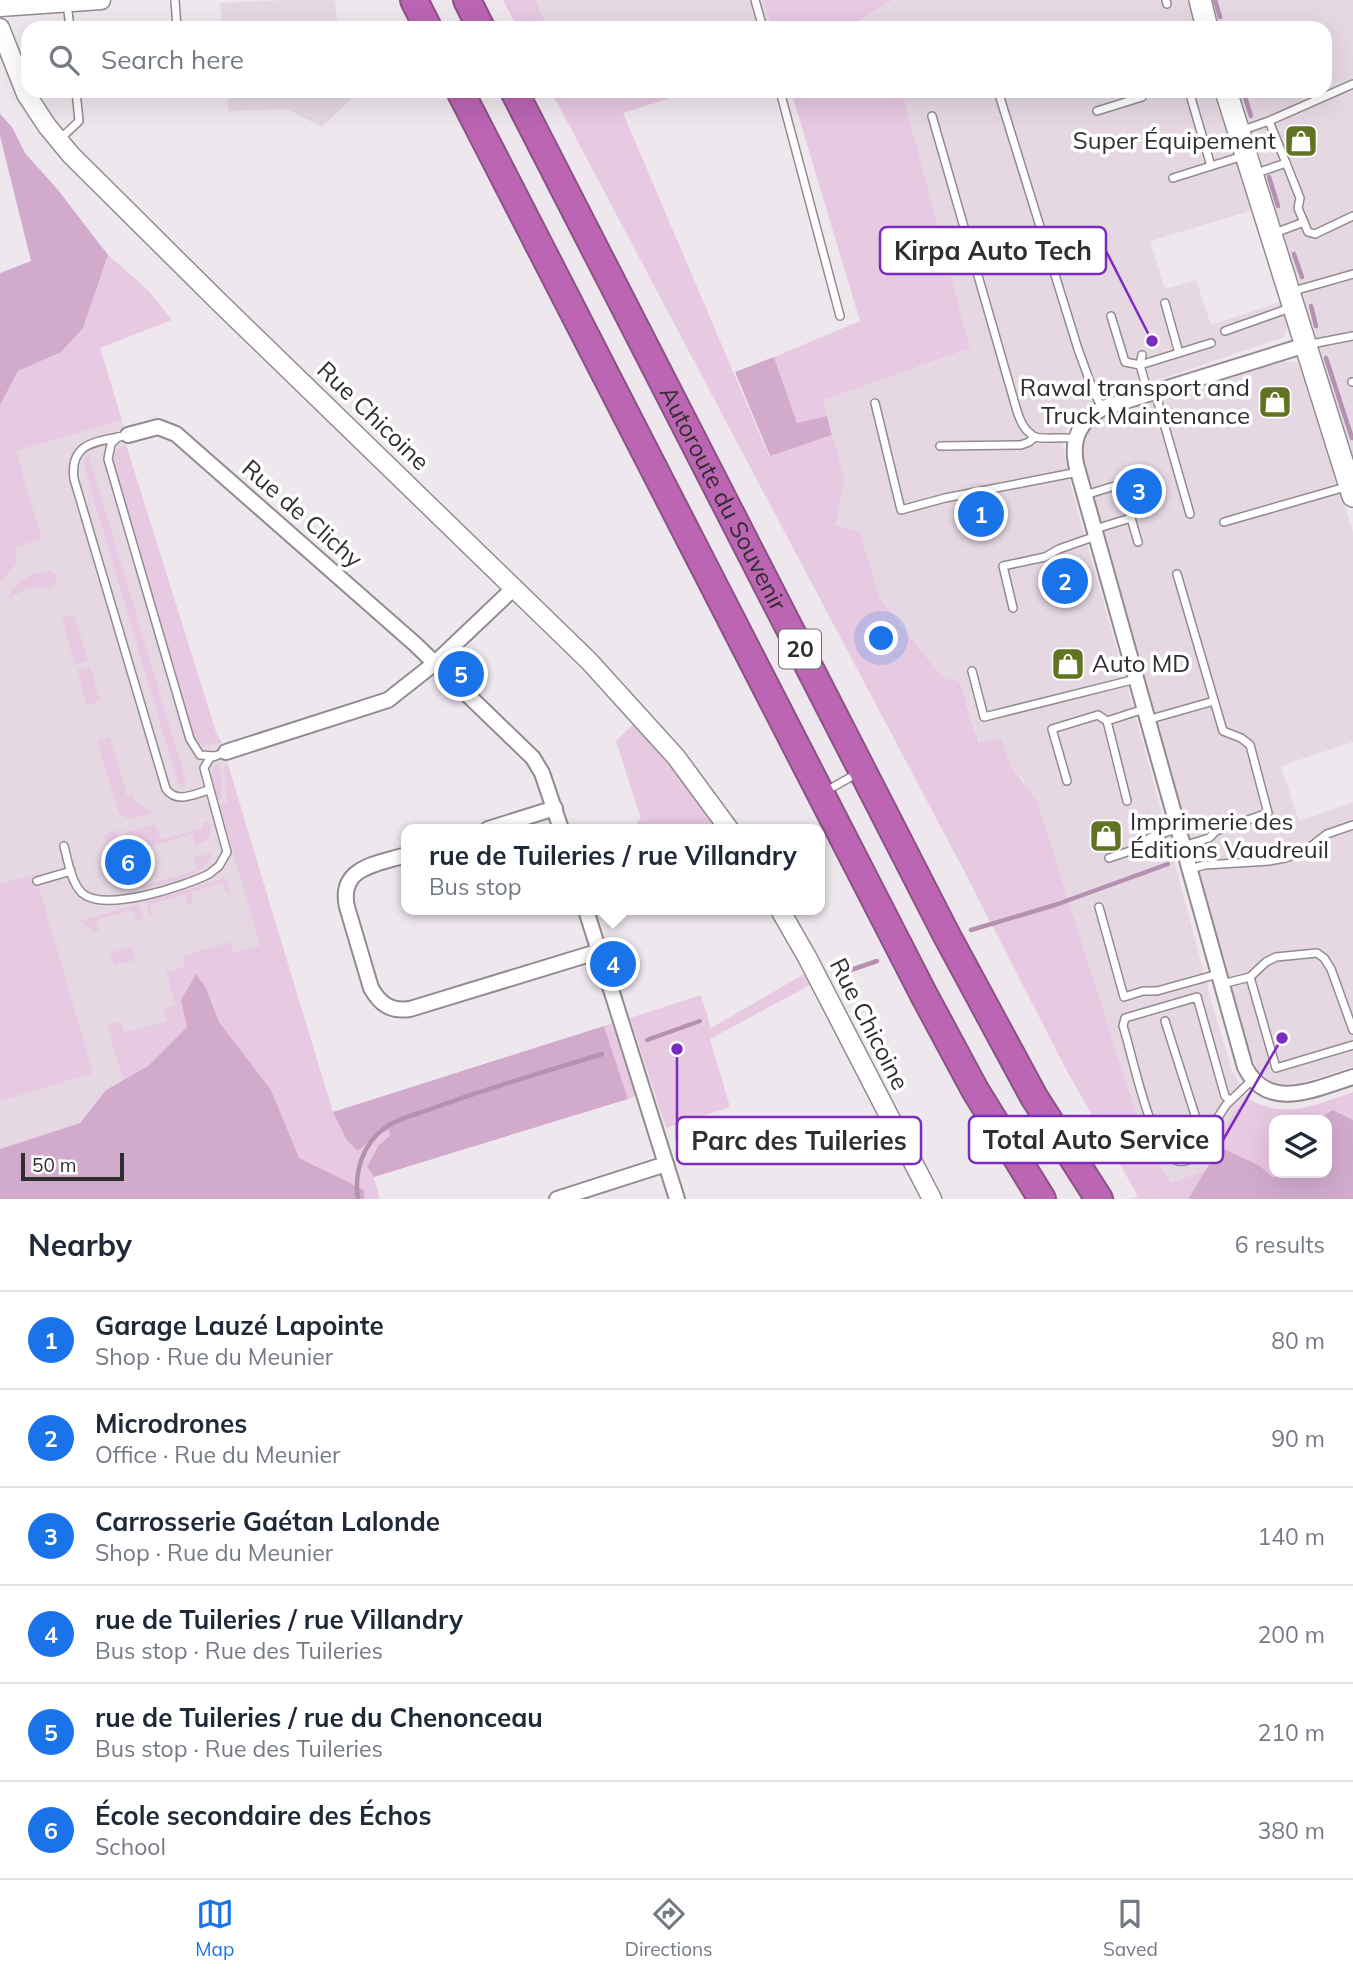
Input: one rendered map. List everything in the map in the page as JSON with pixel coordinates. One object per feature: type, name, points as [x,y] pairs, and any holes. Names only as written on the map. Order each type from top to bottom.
[{"type":"highway","points":[[467,0],[478,21]]},
{"type":"highway","name":"Autoroute du Souvenir","points":[[464,98],[975,1090],[1042,1199]]},
{"type":"highway","name":"Autoroute du Souvenir","points":[[518,98],[1007,1048],[1053,1129],[1098,1199]]},
{"type":"main road","points":[[1200,0],[1205,21]]},
{"type":"main road","points":[[1228,98],[1306,345],[1347,459],[1351,491]]},
{"type":"street","points":[[0,7],[101,0]]},
{"type":"street","name":"Rue Chicoine","points":[[0,28],[21,81]]},
{"type":"street","name":"Rue Chicoine","points":[[29,98],[59,140],[217,300],[515,587],[624,697],[662,739],[726,824]]},
{"type":"street","points":[[1306,345],[1103,408],[1083,422],[1075,439],[1074,456],[1241,1057],[1253,1079],[1271,1092],[1304,1092],[1353,1077]]},
{"type":"street","name":"Rue de Clichy","points":[[123,436],[158,427],[177,434],[435,663],[533,758],[542,772],[560,824]]},
{"type":"street","points":[[220,754],[377,704],[397,694],[435,663],[515,587]]},
{"type":"street","points":[[504,824],[555,808]]},
{"type":"street","points":[[401,857],[359,870],[350,880],[345,894],[371,988],[376,997],[388,1007],[395,1010],[410,1009],[600,951]]},
{"type":"street","points":[[588,915],[677,1199]]},
{"type":"street","name":"Rue Chicoine","points":[[783,915],[932,1199]]},
{"type":"street","points":[[557,1199],[666,1164]]},
{"type":"lane","points":[[175,0],[176,21]]},
{"type":"lane","points":[[755,0],[761,21]]},
{"type":"lane","points":[[67,3],[69,21]]},
{"type":"lane","points":[[1332,93],[1353,84]]},
{"type":"lane","points":[[59,140],[79,121],[77,98]]},
{"type":"lane","points":[[782,98],[840,316]]},
{"type":"lane","points":[[1000,98],[1078,349],[1093,390],[1103,408]]},
{"type":"lane","points":[[1097,111],[1139,98]]},
{"type":"lane","points":[[1191,98],[1211,166]]},
{"type":"lane","points":[[1239,132],[1321,98]]},
{"type":"lane","points":[[932,116],[1021,424],[1035,437],[1048,439],[1064,436],[1075,439]]},
{"type":"lane","points":[[1269,121],[1300,198],[1298,208],[1308,232],[1315,234],[1353,216]]},
{"type":"lane","points":[[1173,178],[1211,166],[1286,163]]},
{"type":"lane","points":[[1271,234],[1304,222]]},
{"type":"lane","points":[[1225,331],[1353,274]]},
{"type":"lane","points":[[1165,303],[1179,353]]},
{"type":"lane","points":[[1111,316],[1125,362],[1140,366],[1211,343]]},
{"type":"lane","points":[[1306,345],[1353,336]]},
{"type":"lane","points":[[1142,355],[1140,366],[1152,393],[1190,514]]},
{"type":"lane","points":[[875,403],[901,510],[945,498],[1078,472]]},
{"type":"lane","points":[[123,436],[111,444],[108,459],[190,739],[200,755],[220,754]]},
{"type":"lane","points":[[123,436],[80,449],[74,461],[74,479],[166,789],[179,798],[209,790]]},
{"type":"lane","points":[[940,446],[1021,445],[1035,437]]},
{"type":"lane","points":[[1084,495],[1121,484],[1138,542]]},
{"type":"lane","points":[[1224,522],[1351,491]]},
{"type":"lane","points":[[1013,608],[1003,566],[1045,557],[1131,518]]},
{"type":"lane","points":[[1177,574],[1223,731],[1250,745],[1268,813],[1216,831],[1209,838],[1182,846]]},
{"type":"lane","points":[[972,671],[984,717],[1136,678]]},
{"type":"lane","points":[[1107,721],[1214,701]]},
{"type":"lane","points":[[1066,781],[1052,729],[1098,715],[1107,721],[1127,801]]},
{"type":"lane","points":[[64,846],[78,887],[85,895],[109,901],[132,898],[209,874],[219,866],[227,852],[204,768],[207,761],[220,754]]},
{"type":"lane","points":[[821,793],[862,771]]},
{"type":"lane","points":[[1189,869],[1205,865],[1285,858],[1305,851],[1327,834],[1353,825]]},
{"type":"lane","points":[[1109,858],[1139,848],[1151,836],[1177,829]]},
{"type":"lane","points":[[37,881],[71,871]]},
{"type":"lane","points":[[1099,907],[1124,997],[1143,991],[1250,977],[1266,962],[1276,957],[1317,953],[1324,958],[1331,970],[1353,1030]]},
{"type":"lane","points":[[1250,977],[1276,1068],[1353,1045]]},
{"type":"lane","points":[[1230,1101],[1225,1096],[1197,996],[1125,1018],[1156,1134],[1171,1158],[1185,1162],[1196,1154],[1230,1101],[1253,1079]]},
{"type":"lane","points":[[1161,1007],[1196,1118],[1210,1130]]},
{"type":"shaded area","points":[[335,0],[337,21],[221,21],[220,3]]},
{"type":"shaded area","points":[[503,0],[535,0],[545,21],[514,21]]},
{"type":"shaded area","points":[[535,0],[763,0],[770,21],[545,21]]},
{"type":"shaded area","points":[[763,0],[893,0],[858,21],[770,21]]},
{"type":"shaded area","points":[[893,0],[1188,0],[1194,21],[859,21]]},
{"type":"shaded area","points":[[1211,0],[1353,0],[1353,456],[1241,98],[1332,98],[1332,21],[1217,21]]},
{"type":"shaded area","points":[[227,98],[352,98],[322,127],[287,109],[228,111]]},
{"type":"shaded area","points":[[555,98],[670,98],[623,113],[769,456],[832,435],[845,479],[835,525],[860,533],[880,599],[943,678],[959,681],[979,743],[1001,738],[1011,766],[1037,801],[1146,1145],[1171,1183],[1207,1169],[1188,1199],[1131,1199],[1138,1196],[1067,1071],[962,867]]},
{"type":"shaded area","points":[[793,98],[904,98],[970,348],[823,400],[827,416],[797,423],[774,357],[860,321]]},
{"type":"shaded area","points":[[904,98],[1217,98],[1253,210],[1150,241],[1165,289],[1196,280],[1211,325],[1283,301],[1288,325],[1284,337],[1091,403],[1071,420],[1063,447],[1071,487],[1145,750],[1211,1000],[1232,1070],[1248,1099],[1238,1107],[1211,1145],[1220,1147],[1207,1169],[1171,1183],[1146,1145],[1052,848],[1023,779],[1011,766],[1001,739],[980,744],[959,681],[943,678],[880,599],[860,534],[834,525],[845,479],[822,400],[970,347]]},
{"type":"shaded area","points":[[0,114],[12,127],[25,153],[58,190],[108,255],[83,328],[61,352],[18,371],[0,405],[0,273],[31,261],[0,136]]},
{"type":"shaded area","points":[[108,255],[147,289],[172,320],[100,348],[122,420],[16,451],[42,539],[15,548],[16,564],[0,583],[0,405],[18,371],[61,351],[83,328]]},
{"type":"shaded area","points":[[774,357],[797,423],[827,416],[832,435],[770,456],[735,372]]},
{"type":"shaded area","points":[[1283,362],[1296,362],[1303,368],[1353,532],[1353,742],[1281,766],[1299,821],[1353,802],[1353,1067],[1303,1082],[1281,1085],[1273,1083],[1258,1071],[1248,1047],[1083,457],[1083,447],[1086,434],[1102,418]]},
{"type":"shaded area","points":[[122,420],[126,445],[216,732],[222,743],[286,958],[148,1066],[106,1090],[80,1123],[0,1149],[0,553],[42,539],[16,451]]},
{"type":"shaded area","points":[[126,445],[216,732],[222,743],[203,746],[194,738],[113,460],[114,451]]},
{"type":"shaded area","points":[[88,453],[187,785],[181,786],[178,783],[86,473],[84,462]]},
{"type":"shaded area","points":[[52,571],[57,576],[54,587],[28,588],[8,599],[14,587],[25,578]]},
{"type":"shaded area","points":[[74,614],[88,661],[75,665],[62,618]]},
{"type":"shaded area","points":[[90,666],[100,701],[87,705],[77,670]]},
{"type":"shaded area","points":[[634,723],[714,824],[638,824],[637,821],[641,819],[616,741]]},
{"type":"shaded area","points":[[110,737],[127,796],[133,795],[135,802],[155,813],[129,819],[119,814],[97,740]]},
{"type":"shaded area","points":[[220,763],[222,798],[218,800],[211,776],[214,767]]},
{"type":"shaded area","points":[[228,766],[333,1112],[377,1134],[389,1130],[390,1135],[378,1146],[367,1167],[374,1177],[380,1199],[364,1199],[363,1190],[299,1159],[271,1091],[219,1022],[206,988],[182,1000],[187,1027],[148,1066],[123,1080],[107,1025],[120,1021],[125,1033],[166,1021],[163,1010],[175,1004],[164,962],[169,972],[184,967],[183,956],[229,942],[234,953],[260,945],[219,804],[227,802],[224,767]]},
{"type":"shaded area","points":[[208,821],[211,831],[207,840],[196,845],[192,834],[133,852],[136,863],[133,864],[125,833],[155,824],[161,840],[203,828],[202,823]]},
{"type":"shaded area","points":[[115,830],[134,891],[117,888],[106,875],[126,870],[118,846],[108,847],[104,837]]},
{"type":"shaded area","points":[[213,853],[209,861],[193,874],[141,890],[137,875],[143,886],[197,870],[194,858]]},
{"type":"shaded area","points":[[35,874],[93,1073],[0,1101],[0,884]]},
{"type":"shaded area","points":[[226,878],[231,892],[225,892],[222,883],[191,892],[193,904],[188,904],[185,894],[149,905],[152,916],[149,916],[146,901]]},
{"type":"shaded area","points":[[138,904],[143,917],[139,920],[133,910],[96,920],[99,929],[95,932],[79,921]]},
{"type":"shaded area","points":[[132,946],[135,960],[114,965],[110,953]]},
{"type":"shaded area","points":[[196,974],[206,988],[219,1022],[271,1090],[299,1158],[364,1190],[364,1199],[0,1199],[0,1149],[80,1123],[106,1090],[148,1066],[187,1027],[181,1000]]},
{"type":"shaded area","points":[[804,974],[810,985],[710,1039],[730,1107],[666,1128],[630,1018],[701,995],[711,1028]]},
{"type":"shaded area","points":[[612,1023],[635,1096],[628,1099],[604,1026]]},
{"type":"shaded area","points":[[604,1026],[628,1099],[374,1177],[367,1167],[378,1146],[390,1135],[389,1130],[377,1134],[358,1151],[346,1139],[333,1112]]},
{"type":"shaded area","points":[[1353,1092],[1353,1120],[1333,1110],[1326,1115],[1269,1115],[1269,1174],[1260,1166],[1211,1144],[1238,1107],[1248,1099],[1276,1109],[1313,1105]]},
{"type":"shaded area","points":[[1333,1110],[1353,1120],[1353,1199],[1188,1199],[1220,1147],[1260,1166],[1269,1174],[1269,1178],[1332,1178],[1332,1115],[1325,1115]]},
{"type":"waterway","points":[[1215,0],[1220,17]]},
{"type":"waterway","points":[[1245,98],[1251,116]]},
{"type":"waterway","points":[[1269,177],[1278,206]]},
{"type":"waterway","points":[[1294,254],[1302,277]]},
{"type":"waterway","points":[[1311,306],[1316,326]]},
{"type":"waterway","points":[[1326,358],[1352,438]]},
{"type":"waterway","points":[[971,930],[1055,905],[1168,864]]},
{"type":"waterway","points":[[842,973],[877,961]]},
{"type":"waterway","points":[[647,1040],[700,1021]]},
{"type":"waterway","points":[[358,1199],[357,1179],[362,1159],[371,1142],[391,1124],[473,1094],[602,1054]]},
{"type":"place","name":"Super Équipement","points":[[1301,141]]},
{"type":"place","name":"Kirpa Auto Tech","points":[[1152,341]]},
{"type":"place","name":"Rawal transport and Truck Maintenance","points":[[1275,402]]},
{"type":"place","name":"Carrosserie Gaétan Lalonde","points":[[1139,491]]},
{"type":"place","name":"Garage Lauzé Lapointe","points":[[981,514]]},
{"type":"place","name":"Microdrones","points":[[1065,581]]},
{"type":"place","name":"Auto MD","points":[[1068,664]]},
{"type":"place","name":"rue de Tuileries / rue du Chenonceau","points":[[461,674]]},
{"type":"place","name":"Imprimerie des Éditions Vaudreuil","points":[[1106,836]]},
{"type":"place","name":"École secondaire des Échos","points":[[128,862]]},
{"type":"place","name":"rue de Tuileries / rue Villandry","points":[[613,964]]},
{"type":"place","name":"Total Auto Service","points":[[1282,1038]]},
{"type":"place","name":"Parc des Tuileries","points":[[677,1049]]}]
